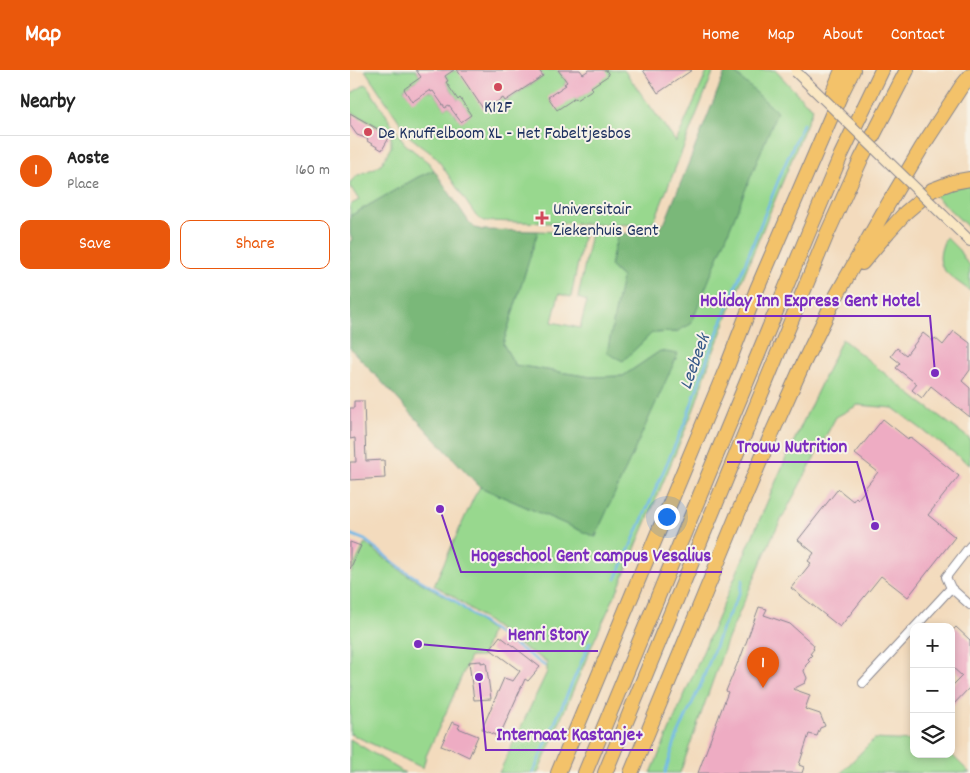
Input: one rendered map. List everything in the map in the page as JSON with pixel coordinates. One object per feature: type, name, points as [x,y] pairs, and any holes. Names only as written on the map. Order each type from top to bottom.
[{"type":"highway","points":[[560,770],[728,364],[841,70]]},
{"type":"highway","points":[[757,289],[853,70]]},
{"type":"highway","points":[[585,773],[838,163],[882,70]]},
{"type":"highway","points":[[605,773],[827,234],[861,159],[907,70]]},
{"type":"highway","points":[[631,773],[772,433],[802,366],[834,300],[888,203],[922,147],[966,81],[969,70]]},
{"type":"highway","points":[[834,300],[906,212],[932,190],[942,185],[970,179]]},
{"type":"street","points":[[795,71],[970,241]]},
{"type":"street","points":[[970,546],[946,577],[951,588],[970,605]]},
{"type":"street","points":[[919,623],[951,588]]},
{"type":"street","points":[[863,683],[910,632]]},
{"type":"green space","points":[[365,70],[416,70],[421,77],[404,89],[412,101],[430,90],[431,92],[433,91],[445,108],[449,106],[461,122],[471,115],[446,82],[448,80],[441,70],[457,70],[506,101],[543,76],[539,70],[558,70],[567,82],[564,84],[576,100],[592,89],[591,87],[606,70],[624,70],[676,142],[708,70],[714,70],[656,217],[647,225],[484,221],[480,219],[476,216],[436,157],[410,137]]},
{"type":"green space","points":[[726,70],[732,70],[777,112],[691,324],[676,332],[652,333],[623,361],[607,353],[622,277],[610,266],[618,233],[649,233],[655,231],[665,222]]},
{"type":"green space","points":[[732,70],[775,70],[813,108],[732,304],[694,409],[538,773],[499,773],[547,672],[547,662],[518,644],[453,596],[434,585],[480,487],[596,537],[660,351],[623,376],[591,377],[515,365],[503,344],[538,231],[584,233],[571,297],[559,294],[552,322],[580,328],[587,301],[578,298],[591,233],[618,233],[610,266],[622,277],[623,360],[652,333],[676,332],[776,112]]},
{"type":"green space","points":[[366,84],[405,144],[429,163],[434,170],[418,177],[350,216],[350,205],[359,200],[350,186],[350,182],[358,175],[382,163],[391,147],[391,135],[350,111],[350,94]]},
{"type":"green space","points":[[434,170],[475,228],[483,230],[538,231],[503,344],[515,365],[591,377],[623,376],[660,351],[678,354],[595,537],[480,487],[350,348],[350,242],[352,239],[350,234],[350,216],[418,177]]},
{"type":"green space","points":[[970,185],[970,229],[933,194],[941,190]]},
{"type":"green space","points":[[946,237],[970,265],[970,291],[948,274],[941,263],[940,256]]},
{"type":"green space","points":[[842,339],[970,439],[970,465],[893,408],[858,405],[836,417],[772,537],[727,641],[680,773],[651,773],[786,458]]},
{"type":"green space","points":[[365,543],[404,573],[455,602],[491,631],[482,657],[470,657],[426,756],[423,768],[350,735],[350,575]]},
{"type":"green space","points":[[350,739],[405,773],[350,773]]},
{"type":"green space","points":[[874,739],[910,741],[910,758],[955,758],[970,773],[841,773]]},
{"type":"building","name":"K12F","points":[[416,70],[454,70],[445,76],[448,81],[446,82],[471,115],[461,122],[449,106],[445,108],[433,91],[431,92],[430,90],[412,102],[404,89],[421,77]]},
{"type":"building","name":"K12F","points":[[457,70],[539,70],[543,76],[505,101],[503,98],[484,110]]},
{"type":"building","name":"K12F","points":[[558,70],[580,70],[583,74],[589,70],[606,70],[609,75],[591,87],[593,89],[557,110],[548,97],[566,85],[564,84],[567,82]]},
{"type":"building","points":[[643,70],[692,70],[658,93]]},
{"type":"building","name":"De Knuffelboom XL - Het Fabeltjesbos","points":[[350,113],[390,136],[382,150],[367,141],[368,139],[357,135],[350,125]]},
{"type":"building","points":[[954,331],[970,343],[970,370],[962,381],[970,388],[970,417],[931,386],[922,398],[912,390],[917,384],[896,368],[900,363],[891,356],[897,348],[906,355],[923,333],[933,341],[935,338],[943,345]]},
{"type":"building","points":[[354,401],[364,401],[366,461],[384,460],[385,478],[350,480],[350,462],[356,462],[355,438],[350,439],[350,408],[354,408]]},
{"type":"building","points":[[883,419],[908,439],[910,437],[959,476],[928,515],[955,537],[908,597],[881,576],[840,627],[791,588],[811,563],[808,561],[814,553],[798,540],[838,489],[853,501],[856,497],[858,499],[878,472],[855,454]]},
{"type":"building","points":[[350,542],[361,546],[350,569]]},
{"type":"building","points":[[759,607],[767,609],[764,615],[790,624],[814,645],[814,649],[810,654],[812,655],[808,659],[810,661],[804,671],[807,678],[805,683],[793,689],[810,695],[805,709],[820,714],[825,726],[820,728],[817,736],[809,734],[799,765],[804,767],[802,773],[698,773],[728,692],[726,691]]},
{"type":"building","points":[[955,628],[970,640],[970,687],[955,703],[955,683],[962,676],[955,670]]},
{"type":"building","points":[[500,636],[540,667],[528,681],[525,679],[499,737],[482,729],[504,678],[513,681],[520,671],[490,649]]},
{"type":"building","points":[[481,661],[481,663],[486,662],[491,699],[474,700],[469,662]]},
{"type":"building","points":[[452,722],[460,725],[458,728],[478,736],[469,757],[441,746]]},
{"type":"waterway","name":"Leebeek","points":[[616,579],[686,420],[710,351],[782,171],[803,124]]},
{"type":"waterway","points":[[350,534],[365,540],[405,571],[455,601],[477,619],[545,666]]},
{"type":"waterway","name":"Leebeek","points":[[665,773],[676,739],[701,684],[722,628],[740,592],[743,580]]},
{"type":"waterway","name":"Leebeek","points":[[533,773],[590,642]]},
{"type":"place","name":"K12F","points":[[498,87]]},
{"type":"place","name":"De Knuffelboom XL - Het Fabeltjesbos","points":[[368,132]]},
{"type":"place","name":"Universitair Ziekenhuis Gent","points":[[542,218]]},
{"type":"place","name":"Holiday Inn Express Gent Hotel","points":[[935,373]]},
{"type":"place","name":"Hogeschool Gent campus Vesalius","points":[[440,509]]},
{"type":"place","name":"Trouw Nutrition","points":[[875,526]]},
{"type":"place","name":"Henri Story","points":[[418,644]]},
{"type":"place","name":"Internaat Kastanje+","points":[[479,677]]},
{"type":"place","name":"Aoste","points":[[763,688]]}]
